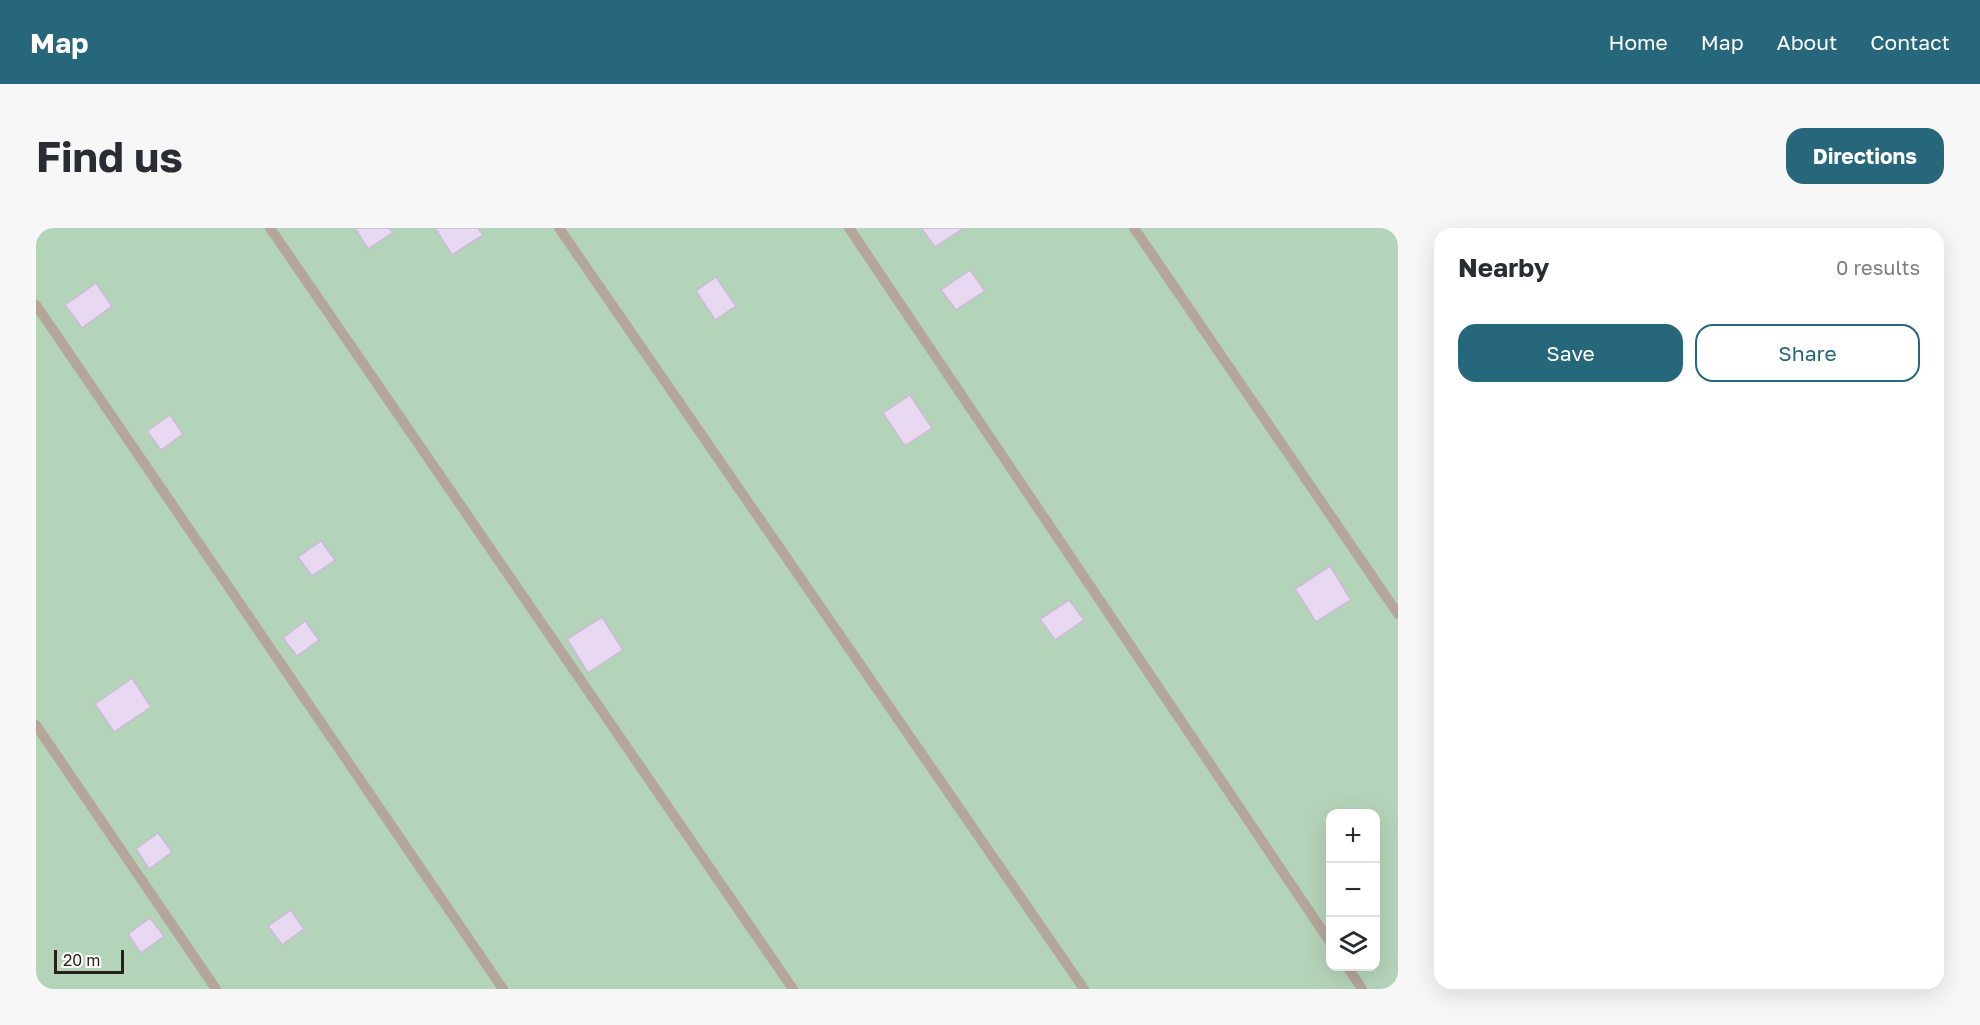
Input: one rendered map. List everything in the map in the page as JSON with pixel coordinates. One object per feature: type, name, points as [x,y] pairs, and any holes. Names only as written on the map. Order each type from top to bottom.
[{"type":"lane","points":[[270,228],[793,989]]},
{"type":"lane","points":[[559,228],[1084,989]]},
{"type":"lane","points":[[849,228],[1326,936]]},
{"type":"lane","points":[[1134,228],[1398,614]]},
{"type":"lane","points":[[36,305],[503,989]]},
{"type":"lane","points":[[36,725],[216,989]]},
{"type":"lane","points":[[1350,971],[1362,989]]},
{"type":"green space","points":[[36,228],[1398,228],[1398,989],[36,989]]},
{"type":"building","points":[[355,228],[389,228],[393,233],[368,249]]},
{"type":"building","points":[[435,228],[478,228],[483,235],[452,255]]},
{"type":"building","points":[[921,228],[964,228],[935,247]]},
{"type":"building","points":[[970,270],[985,291],[956,310],[941,290]]},
{"type":"building","points":[[716,277],[736,306],[715,320],[696,291]]},
{"type":"building","points":[[96,283],[112,306],[82,328],[65,305]]},
{"type":"building","points":[[910,395],[932,428],[905,446],[883,413]]},
{"type":"building","points":[[170,415],[183,434],[161,450],[147,431]]},
{"type":"building","points":[[321,541],[335,560],[312,576],[298,557]]},
{"type":"building","points":[[1330,566],[1351,600],[1316,622],[1295,589]]},
{"type":"building","points":[[1069,600],[1084,620],[1055,640],[1040,619]]},
{"type":"building","points":[[602,617],[623,650],[588,673],[567,639]]},
{"type":"building","points":[[305,621],[319,640],[297,656],[283,638]]},
{"type":"building","points":[[132,678],[151,707],[114,732],[95,704]]},
{"type":"building","points":[[158,833],[172,852],[149,869],[136,849]]},
{"type":"building","points":[[291,910],[304,929],[282,945],[268,926]]},
{"type":"building","points":[[150,918],[164,936],[141,953],[128,934]]}]
